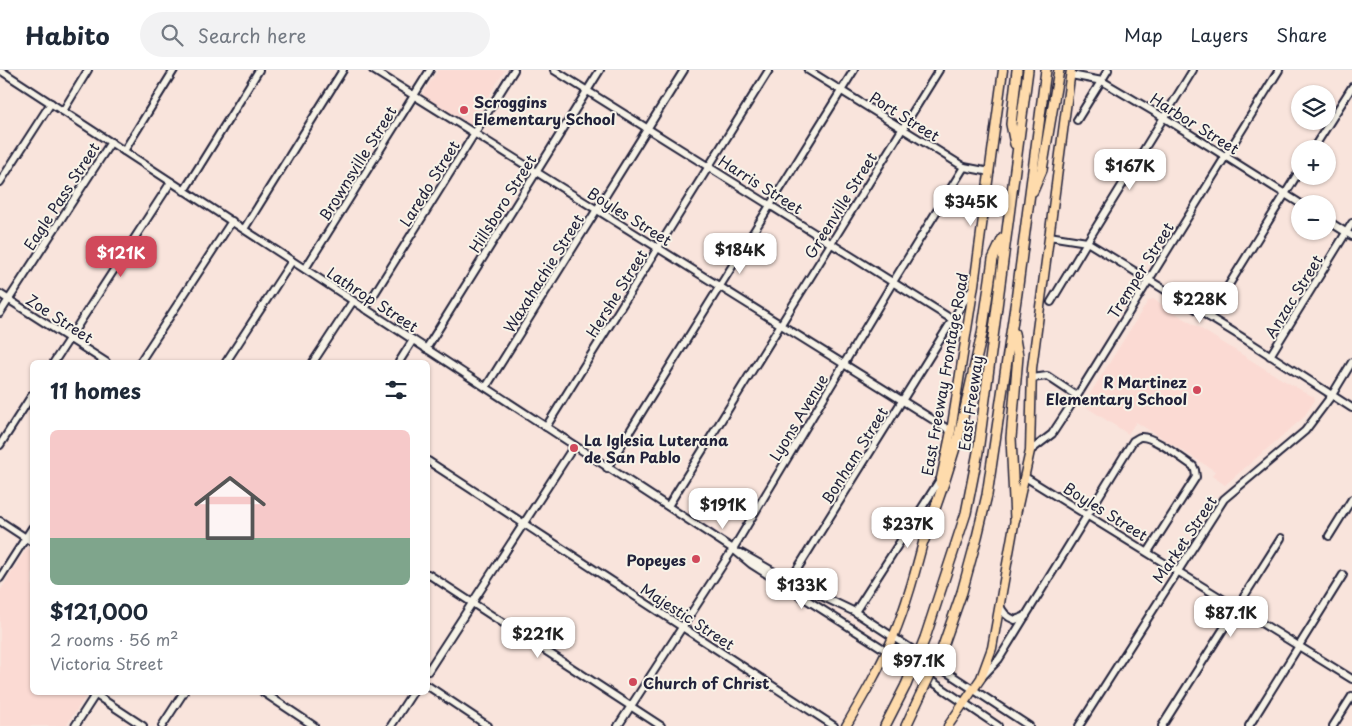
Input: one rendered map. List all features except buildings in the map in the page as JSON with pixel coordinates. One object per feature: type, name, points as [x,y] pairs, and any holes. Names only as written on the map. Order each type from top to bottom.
[{"type":"highway","points":[[1017,70],[1011,124],[1017,152]]},
{"type":"highway","name":"East Freeway","points":[[885,726],[906,685],[925,638],[966,513],[974,469],[1028,70]]},
{"type":"highway","name":"East Freeway","points":[[906,726],[942,649],[962,592],[987,494],[1013,323],[1046,70]]},
{"type":"highway","points":[[1029,200],[1042,170],[1059,70]]},
{"type":"highway","points":[[924,540],[946,480],[959,435],[982,334],[993,259],[1007,228]]},
{"type":"highway","points":[[1013,323],[1018,356],[1011,438],[1015,519]]},
{"type":"main road","name":"East Freeway Frontage Road","points":[[846,726],[893,636],[909,594],[942,476],[951,431],[963,334],[974,285],[1002,70]]},
{"type":"main road","points":[[948,726],[981,678],[992,648],[1015,519],[1030,451],[1032,378],[1071,73]]},
{"type":"street","points":[[63,111],[88,70]]},
{"type":"street","name":"Eagle Pass Street","points":[[124,151],[174,70]]},
{"type":"street","points":[[184,190],[259,70]]},
{"type":"street","points":[[244,229],[343,70]]},
{"type":"street","name":"Boyles Street","points":[[373,70],[951,431]]},
{"type":"street","name":"Brownsville Street","points":[[305,269],[430,70]]},
{"type":"street","name":"Laredo Street","points":[[365,309],[514,70]]},
{"type":"street","name":"Harris Street","points":[[554,70],[953,320]]},
{"type":"street","name":"Hillsboro Street","points":[[426,349],[600,70]]},
{"type":"street","name":"Waxahachie Street","points":[[486,387],[684,70]]},
{"type":"street","name":"Hershe Street","points":[[546,427],[659,249],[769,70]]},
{"type":"street","name":"Port Street","points":[[808,70],[964,167]]},
{"type":"street","points":[[607,468],[854,70]]},
{"type":"street","name":"Greenville Street","points":[[668,506],[939,70]]},
{"type":"street","points":[[1077,120],[1108,70]]},
{"type":"street","points":[[1052,302],[1193,70]]},
{"type":"street","name":"Tremper Street","points":[[1030,451],[1052,434],[1077,396],[1279,70]]},
{"type":"street","name":"Lathrop Street","points":[[3,71],[607,468],[668,506],[733,549],[751,564],[998,726]]},
{"type":"street","name":"Harbor Street","points":[[1071,73],[1102,81],[1291,198]]},
{"type":"street","points":[[1319,140],[1352,87]]},
{"type":"street","points":[[0,182],[51,103]]},
{"type":"street","name":"Eagle Pass Street","points":[[0,313],[111,142]]},
{"type":"street","points":[[964,167],[990,172]]},
{"type":"street","name":"Lyons Avenue","points":[[618,726],[733,549],[964,167]]},
{"type":"street","points":[[55,360],[171,182]]},
{"type":"street","points":[[1209,317],[1291,184]]},
{"type":"street","points":[[141,360],[232,221]]},
{"type":"street","name":"Anzac Street","points":[[1270,356],[1349,234],[1352,224]]},
{"type":"street","points":[[1336,226],[1349,234]]},
{"type":"street","points":[[1049,236],[1087,242],[1352,408]]},
{"type":"street","points":[[227,360],[292,261]]},
{"type":"street","name":"Bonham Street","points":[[786,587],[974,285]]},
{"type":"street","name":"Zoe Street","points":[[0,294],[103,360]]},
{"type":"street","points":[[314,360],[353,301]]},
{"type":"street","points":[[943,336],[963,334],[953,320]]},
{"type":"street","points":[[400,360],[413,340]]},
{"type":"street","name":"Market Street","points":[[1079,726],[1224,499],[1305,431],[1332,395],[1352,362]]},
{"type":"street","points":[[1032,378],[1047,376],[1077,396]]},
{"type":"street","points":[[0,445],[30,398]]},
{"type":"street","points":[[981,678],[998,659],[1026,616],[1133,440],[1140,437],[1156,442],[1193,466],[1196,477],[1148,552]]},
{"type":"street","points":[[430,668],[574,446]]},
{"type":"street","name":"Majestic Street","points":[[430,462],[834,726]]},
{"type":"street","points":[[855,612],[942,476]]},
{"type":"street","name":"Boyles Street","points":[[1025,477],[1352,679]]},
{"type":"street","points":[[1329,536],[1352,499]]},
{"type":"street","points":[[0,521],[29,540],[0,578]]},
{"type":"street","points":[[1162,726],[1281,538]]},
{"type":"street","name":"Lathrop Street","points":[[733,549],[753,558],[790,581],[855,612],[1029,726]]},
{"type":"street","points":[[430,575],[661,726]]},
{"type":"street","points":[[1248,726],[1343,575]]},
{"type":"street","points":[[1000,605],[1001,611],[1015,620],[1026,616]]},
{"type":"street","points":[[430,687],[488,726]]},
{"type":"street","points":[[75,726],[96,695]]},
{"type":"street","points":[[98,695],[143,726]]},
{"type":"street","points":[[162,726],[182,695]]},
{"type":"street","points":[[268,695],[314,726]]},
{"type":"street","points":[[391,726],[412,695]]},
{"type":"street","points":[[1333,726],[1352,696]]},
{"type":"shaded area","name":"Scroggins Elementary School","points":[[438,70],[505,70],[471,125],[422,95]]},
{"type":"shaded area","name":"R Martinez Elementary School","points":[[1153,299],[1283,380],[1314,397],[1315,400],[1303,418],[1225,485],[1212,476],[1215,471],[1136,422],[1128,434],[1083,405],[1148,301]]},
{"type":"shaded area","points":[[27,548],[30,550],[30,695],[87,695],[66,726],[0,726],[0,591]]},
{"type":"place","name":"Scroggins Elementary School","points":[[464,110]]},
{"type":"place","name":"R Martinez Elementary School","points":[[1197,390]]},
{"type":"place","name":"La Iglesia Luterana de San Pablo","points":[[574,448]]},
{"type":"place","name":"Popeyes","points":[[696,559]]},
{"type":"place","name":"Church of Christ","points":[[633,682]]}]
